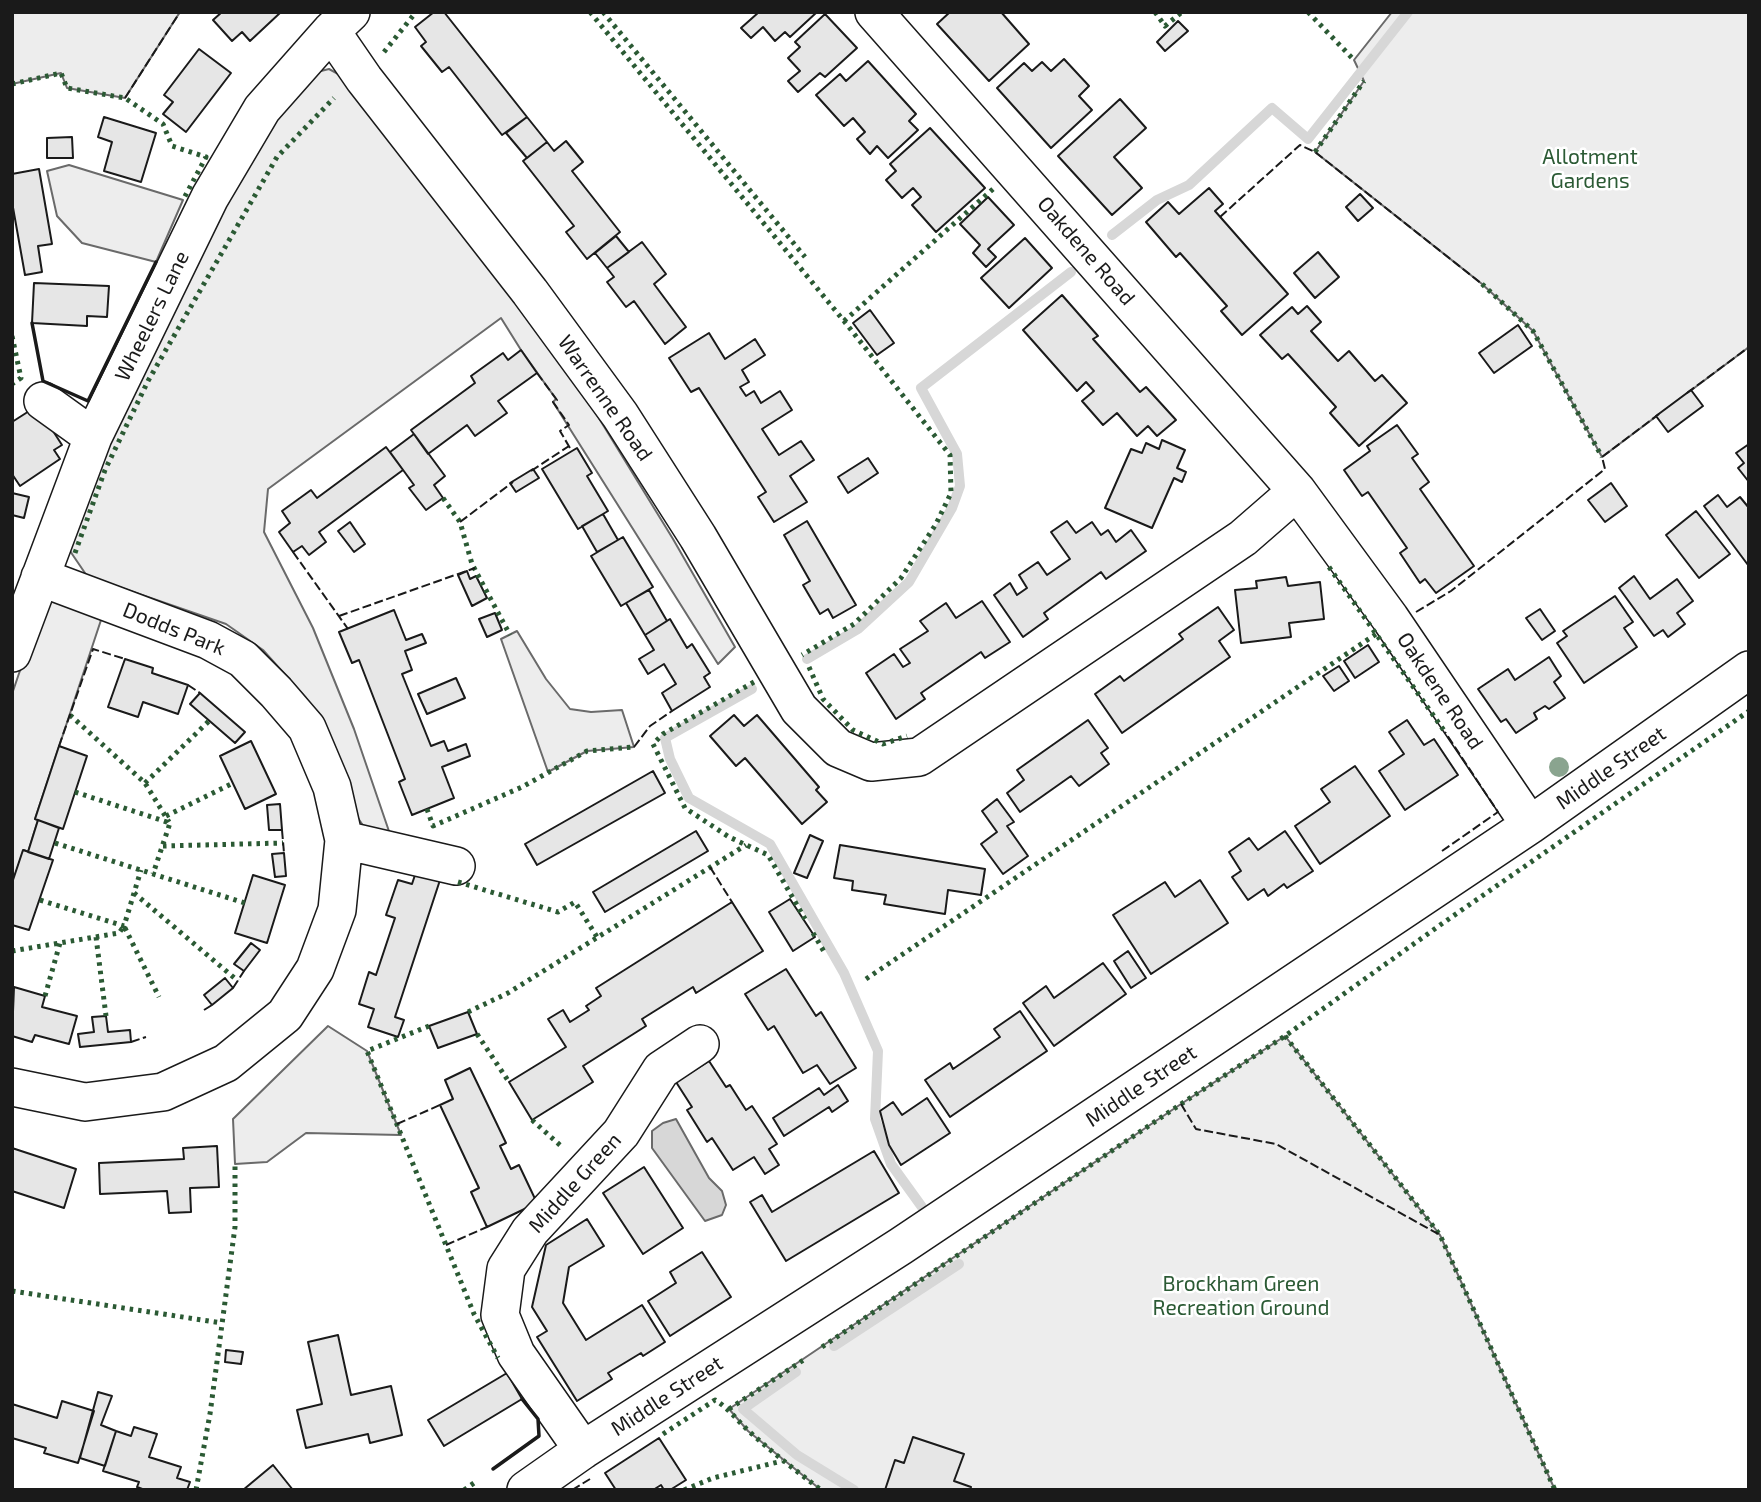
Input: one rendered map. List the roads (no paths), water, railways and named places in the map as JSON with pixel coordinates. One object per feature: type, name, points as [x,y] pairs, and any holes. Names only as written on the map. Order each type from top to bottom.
[{"type":"street","name":"Oakdene Road","points":[[874,12],[1297,491],[1390,618],[1530,825]]},
{"type":"street","name":"Warrenne Road","points":[[341,22],[364,79],[530,292],[620,415],[698,537],[799,709],[838,748],[871,762],[919,757],[1243,538],[1297,491]]},
{"type":"street","name":"Wheelers Lane","points":[[12,653],[93,436],[210,197],[262,109],[341,22]]},
{"type":"street","points":[[43,401],[93,436]]},
{"type":"street","name":"Dodds Park","points":[[12,1087],[85,1102],[163,1093],[226,1063],[285,1015],[315,969],[337,910],[344,840],[332,786],[307,728],[243,659],[208,639],[40,577]]},
{"type":"street","name":"Middle Street","points":[[526,1490],[583,1450],[901,1246],[1530,825],[1749,670]]},
{"type":"street","points":[[344,840],[456,866]]},
{"type":"street","name":"Middle Green","points":[[583,1450],[516,1354],[500,1315],[506,1269],[530,1231],[621,1133],[661,1070],[700,1044]]},
{"type":"waterway","points":[[1112,235],[1157,200],[1189,185],[1272,108],[1308,139],[1408,12]]},
{"type":"waterway","points":[[807,659],[858,629],[909,582],[952,508],[960,486],[957,454],[921,388],[1071,272]]},
{"type":"waterway","points":[[752,689],[665,738],[670,759],[689,798],[770,844],[844,973],[878,1051],[875,1119],[891,1164],[922,1207]]},
{"type":"waterway","points":[[834,1346],[959,1264]]},
{"type":"waterway","points":[[796,1372],[743,1409],[797,1455],[854,1490]]},
{"type":"park label","name":"Allotment Gardens","points":[[1590,169]]},
{"type":"park label","name":"Brockham Green Recreation Ground","points":[[1241,1296]]}]
